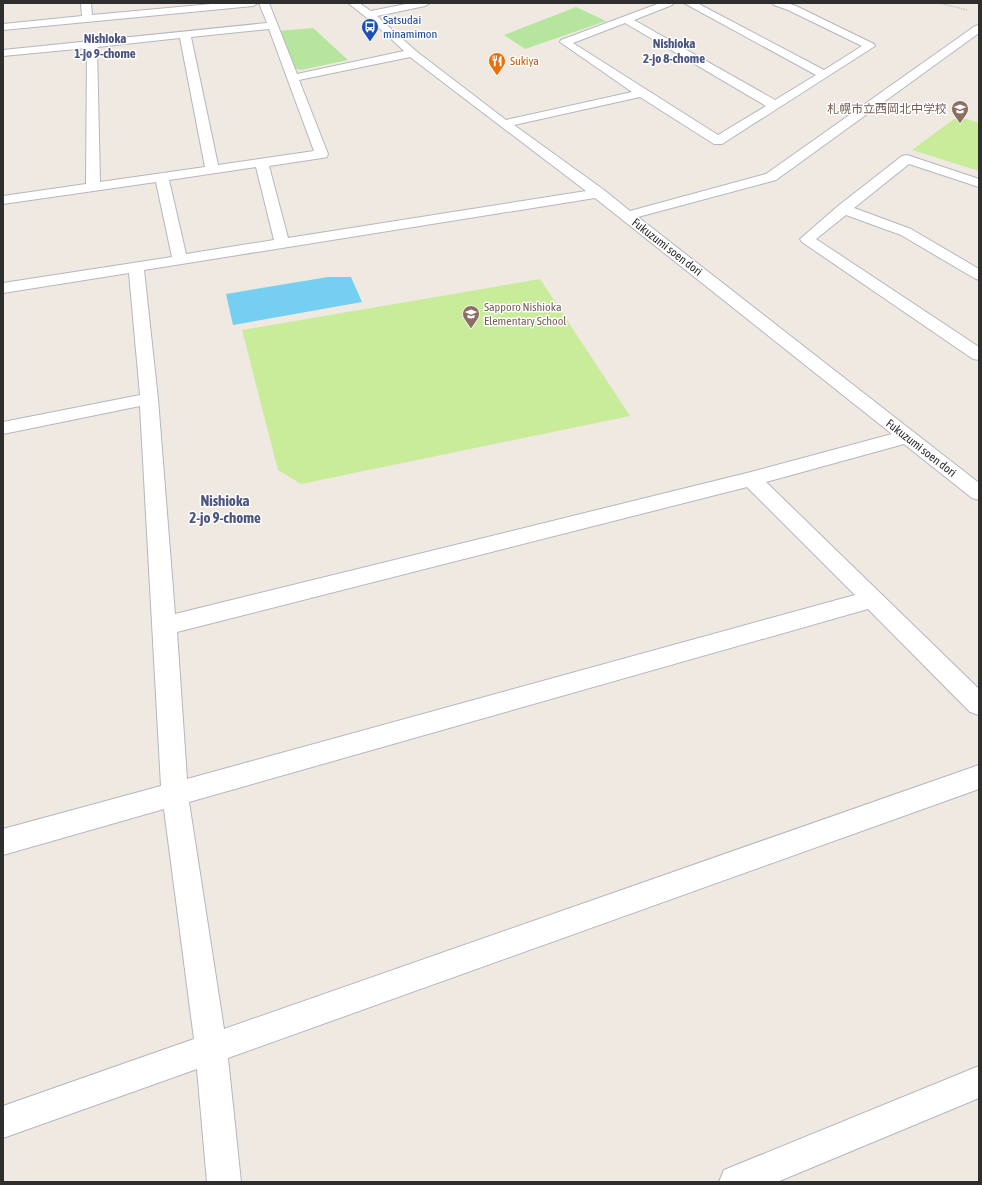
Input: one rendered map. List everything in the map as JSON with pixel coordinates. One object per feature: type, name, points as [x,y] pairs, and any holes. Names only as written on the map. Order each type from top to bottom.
[{"type":"street","points":[[86,3],[87,18]]},
{"type":"street","points":[[3,26],[87,18],[181,6],[253,3]]},
{"type":"street","points":[[3,200],[322,154],[264,3]]},
{"type":"street","name":"Fukuzumi soen dori","points":[[353,3],[380,23],[412,53],[504,124],[628,216],[906,437],[979,493]]},
{"type":"street","points":[[368,15],[425,3]]},
{"type":"street","points":[[669,3],[564,42],[718,141],[774,104],[870,46],[792,8],[777,3]]},
{"type":"street","points":[[689,3],[824,74]]},
{"type":"street","points":[[625,19],[774,104]]},
{"type":"street","points":[[3,53],[272,26]]},
{"type":"street","points":[[628,216],[771,177],[979,28]]},
{"type":"street","points":[[185,35],[212,170]]},
{"type":"street","points":[[92,44],[93,186]]},
{"type":"street","points":[[293,78],[412,53]]},
{"type":"street","points":[[504,124],[642,93]]},
{"type":"street","points":[[979,182],[907,159],[807,239],[979,355]]},
{"type":"street","points":[[262,163],[282,243]]},
{"type":"street","points":[[162,177],[180,260]]},
{"type":"street","points":[[3,288],[599,194]]},
{"type":"street","points":[[843,209],[906,232],[979,275]]},
{"type":"street","points":[[136,267],[149,399],[175,795],[211,1049],[224,1182]]},
{"type":"street","points":[[3,428],[149,399]]},
{"type":"street","points":[[165,626],[751,479],[906,437]]},
{"type":"street","points":[[751,479],[979,705]]},
{"type":"street","points":[[3,842],[872,599]]},
{"type":"street","points":[[3,1122],[979,777]]},
{"type":"street","points":[[736,1182],[979,1082]]},
{"type":"path","points":[[939,3],[972,12]]},
{"type":"green space","points":[[576,7],[606,21],[525,49],[504,35]]},
{"type":"green space","points":[[313,28],[348,60],[301,70],[293,68],[278,31]]},
{"type":"green space","name":"札幌市立西岡北中学校","points":[[958,116],[979,123],[979,171],[912,150]]},
{"type":"green space","points":[[540,279],[630,416],[301,484],[278,470],[242,330]]},
{"type":"water","points":[[328,277],[351,277],[362,302],[233,325],[226,294]]},
{"type":"place","name":"Satsudai minamimon","points":[[370,42]]},
{"type":"place","name":"Sukiya","points":[[497,76]]},
{"type":"place","name":"札幌市立西岡北中学校","points":[[960,124]]},
{"type":"place","name":"Sapporo Nishioka Elementary School","points":[[471,329]]},
{"type":"district","name":"Nishioka 1-jo 9-chome","points":[[105,46]]},
{"type":"district","name":"Nishioka 2-jo 8-chome","points":[[674,50]]},
{"type":"district","name":"Nishioka 2-jo 9-chome","points":[[225,510]]}]
